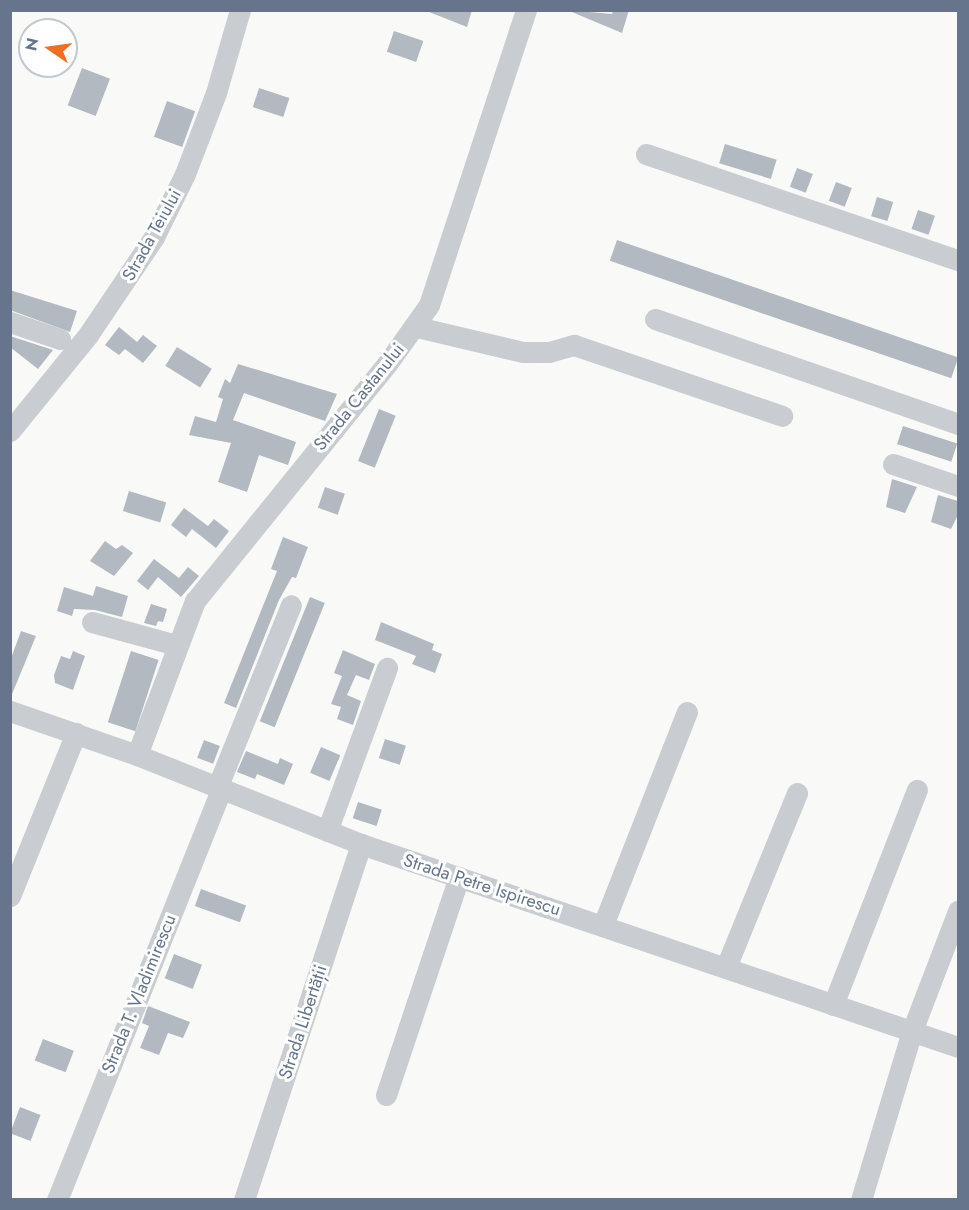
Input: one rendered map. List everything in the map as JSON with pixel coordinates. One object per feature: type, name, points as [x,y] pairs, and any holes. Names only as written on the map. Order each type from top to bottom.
[{"type":"street","name":"Strada Teiului","points":[[10,431],[88,336],[159,228],[216,93],[240,10]]},
{"type":"street","name":"Strada Castanului","points":[[137,755],[176,645],[195,601],[417,327],[442,276],[526,10]]},
{"type":"street","points":[[646,154],[958,260]]},
{"type":"street","points":[[655,319],[958,424]]},
{"type":"street","points":[[10,322],[60,339]]},
{"type":"street","points":[[417,327],[524,352],[549,352],[574,345],[782,416]]},
{"type":"street","points":[[893,464],[958,486]]},
{"type":"street","name":"Strada T. Vladimirescu","points":[[57,1200],[291,605]]},
{"type":"street","points":[[92,622],[176,645]]},
{"type":"street","points":[[327,831],[387,668]]},
{"type":"street","name":"Strada Petre Ispirescu","points":[[10,711],[137,755],[361,844],[958,1047]]},
{"type":"street","points":[[603,925],[687,712]]},
{"type":"street","points":[[10,896],[76,733]]},
{"type":"street","points":[[833,1005],[917,790]]},
{"type":"street","points":[[726,967],[797,793]]},
{"type":"street","name":"Strada Libertății","points":[[244,1200],[361,844]]},
{"type":"street","points":[[386,1095],[459,877]]},
{"type":"street","points":[[861,1200],[912,1031],[958,910]]},
{"type":"building","points":[[424,10],[472,10],[467,27]]},
{"type":"building","points":[[567,10],[612,14],[613,10],[629,10],[622,33]]},
{"type":"building","points":[[394,31],[423,41],[416,62],[387,52]]},
{"type":"building","points":[[82,68],[110,79],[96,116],[68,105]]},
{"type":"building","points":[[259,88],[289,98],[283,117],[253,107]]},
{"type":"building","points":[[167,101],[195,111],[182,147],[154,137]]},
{"type":"building","points":[[725,144],[777,160],[771,179],[719,163]]},
{"type":"building","points":[[797,168],[813,174],[806,193],[790,187]]},
{"type":"building","points":[[836,182],[852,188],[845,207],[829,201]]},
{"type":"building","points":[[877,197],[893,202],[887,221],[871,216]]},
{"type":"building","points":[[918,210],[935,216],[929,235],[911,229]]},
{"type":"building","points":[[617,240],[958,357],[951,378],[610,261]]},
{"type":"building","points":[[10,290],[77,311],[70,332],[10,310]]},
{"type":"building","points":[[119,327],[137,342],[143,335],[157,346],[143,363],[125,349],[119,355],[105,345]]},
{"type":"building","points":[[10,336],[53,350],[38,369],[10,347]]},
{"type":"building","points":[[177,347],[212,369],[200,387],[165,366]]},
{"type":"building","points":[[238,364],[337,394],[325,421],[244,393],[233,420],[296,442],[288,465],[259,455],[247,492],[218,482],[231,443],[189,435],[195,416],[216,422],[223,399],[218,397],[225,379],[230,383]]},
{"type":"building","points":[[379,409],[396,416],[375,468],[358,461]]},
{"type":"building","points":[[903,426],[957,444],[951,462],[897,444]]},
{"type":"building","points":[[892,479],[917,487],[905,513],[886,507]]},
{"type":"building","points":[[325,487],[345,494],[338,515],[318,508]]},
{"type":"building","points":[[129,491],[166,502],[160,522],[123,511]]},
{"type":"building","points":[[938,495],[958,501],[958,515],[951,529],[931,522]]},
{"type":"building","points":[[184,508],[208,526],[214,519],[229,531],[216,548],[192,529],[186,537],[171,525]]},
{"type":"building","points":[[283,537],[308,547],[296,578],[292,577],[279,600],[236,708],[224,703],[277,571],[271,569]]},
{"type":"building","points":[[105,541],[116,549],[122,545],[133,553],[114,576],[90,561]]},
{"type":"building","points":[[154,559],[179,578],[188,567],[199,576],[181,597],[158,577],[148,590],[137,581]]},
{"type":"building","points":[[96,586],[128,596],[122,617],[95,610],[74,609],[72,616],[57,611],[64,587],[93,596]]},
{"type":"building","points":[[310,597],[325,603],[275,727],[260,721]]},
{"type":"building","points":[[151,604],[167,609],[163,622],[158,621],[156,626],[144,623]]},
{"type":"building","points":[[381,622],[434,644],[432,650],[442,654],[435,673],[412,664],[416,656],[375,640]]},
{"type":"building","points":[[21,631],[36,636],[10,699],[10,661]]},
{"type":"building","points":[[343,650],[375,664],[369,680],[356,675],[347,695],[361,701],[353,725],[337,719],[341,707],[331,704],[342,676],[334,673]]},
{"type":"building","points":[[73,651],[85,656],[73,690],[55,683],[54,675],[61,656],[70,659]]},
{"type":"building","points":[[131,651],[159,660],[135,731],[108,722]]},
{"type":"building","points":[[385,739],[406,746],[400,765],[379,758]]},
{"type":"building","points":[[204,740],[220,746],[213,764],[197,758]]},
{"type":"building","points":[[321,747],[340,755],[329,781],[310,773]]},
{"type":"building","points":[[246,751],[278,764],[280,758],[293,764],[284,785],[257,774],[255,779],[237,772]]},
{"type":"building","points":[[358,802],[382,810],[377,826],[353,818]]},
{"type":"building","points":[[201,889],[246,905],[240,922],[195,906]]},
{"type":"building","points":[[174,954],[202,965],[193,989],[165,978]]},
{"type":"building","points":[[148,1006],[190,1022],[183,1038],[168,1033],[159,1055],[140,1048],[149,1026],[142,1023]]},
{"type":"building","points":[[43,1039],[74,1051],[66,1072],[35,1060]]},
{"type":"building","points":[[20,1107],[41,1115],[31,1141],[10,1133]]}]
